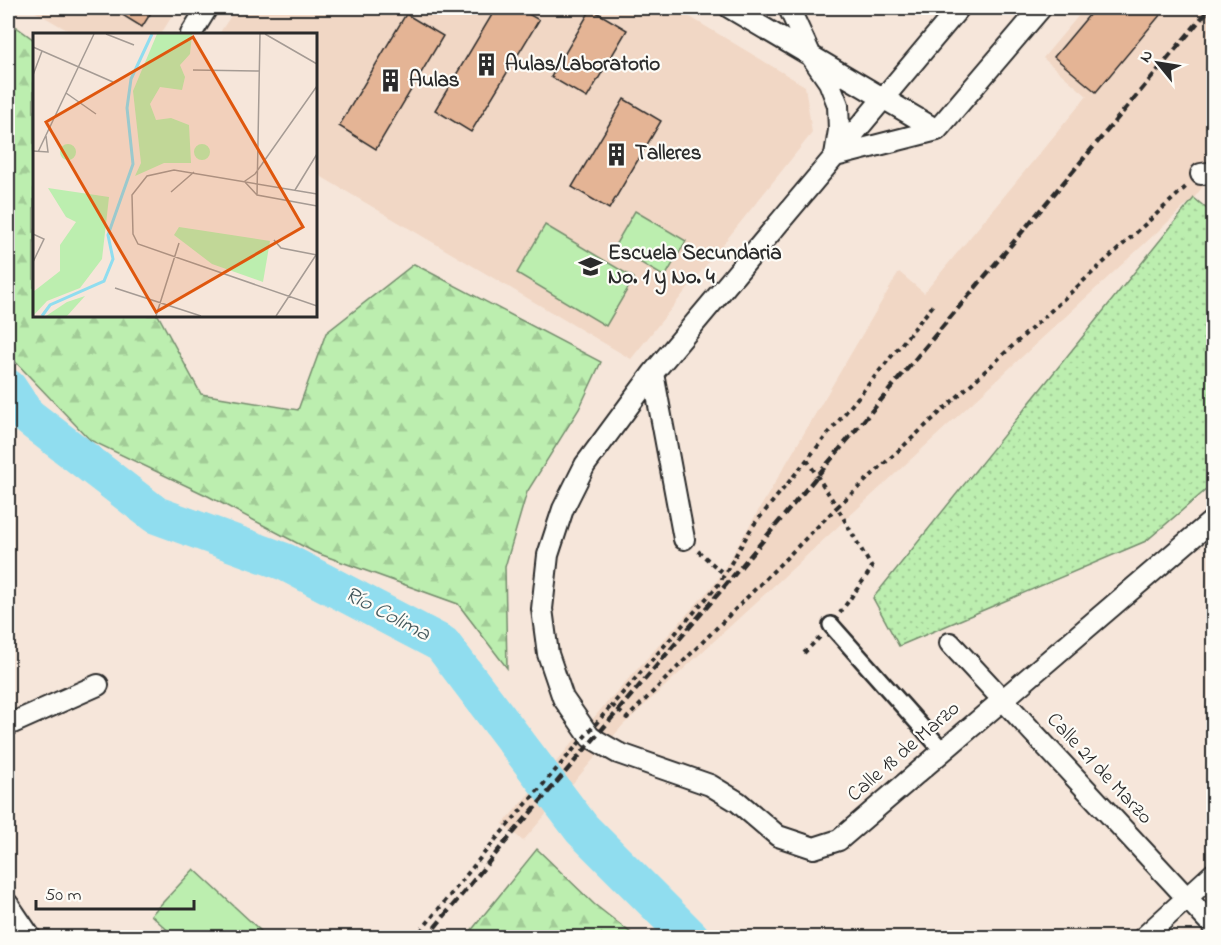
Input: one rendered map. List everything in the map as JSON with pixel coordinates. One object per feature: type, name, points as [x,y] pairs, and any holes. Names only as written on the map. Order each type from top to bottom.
[{"type":"street","points":[[191,33],[207,8]]},
{"type":"street","points":[[730,8],[937,130]]},
{"type":"street","points":[[789,8],[811,56],[829,82],[838,105],[839,130],[835,156]]},
{"type":"street","points":[[684,539],[652,373],[959,8]]},
{"type":"street","points":[[835,156],[937,130],[1041,8]]},
{"type":"street","name":"Calle 18 de Marzo","points":[[652,373],[585,465],[563,509],[548,555],[542,609],[548,654],[563,698],[590,736],[618,753],[710,785],[738,802],[778,836],[814,848],[839,840],[1214,519]]},
{"type":"street","points":[[831,625],[943,751]]},
{"type":"street","name":"Calle 21 de Marzo","points":[[950,643],[1214,927]]},
{"type":"street","points":[[8,725],[98,685]]},
{"type":"street","points":[[1143,938],[1214,873]]},
{"type":"street","points":[[8,904],[31,938]]},
{"type":"path","points":[[612,705],[627,718],[837,507],[1207,173]]},
{"type":"path","points":[[415,938],[495,840],[719,584],[752,527],[935,303]]},
{"type":"path","points":[[804,653],[831,625],[872,568],[807,460]]},
{"type":"path","points":[[684,539],[725,574]]},
{"type":"shaded area","points":[[29,8],[177,8],[162,33],[72,33]]},
{"type":"shaded area","name":"Escuela Secundaria No. 1 y No. 4","points":[[236,8],[675,8],[805,86],[812,133],[631,359],[316,174],[316,33],[220,33]]},
{"type":"shaded area","points":[[1085,8],[1213,8],[1213,173],[1194,198],[623,725],[523,841],[503,824],[603,707],[717,581],[899,272],[924,293],[1087,96],[1043,58]]},
{"type":"green space","points":[[8,21],[33,39],[33,316],[159,316],[201,394],[298,410],[326,333],[414,264],[601,362],[579,409],[527,492],[505,567],[507,668],[458,604],[314,552],[208,496],[90,440],[8,354]]},
{"type":"green space","points":[[1194,198],[1213,214],[1213,484],[1146,541],[899,646],[873,598]]},
{"type":"green space","points":[[635,211],[686,241],[665,277],[614,247]]},
{"type":"green space","points":[[545,225],[634,278],[606,326],[517,273]]},
{"type":"green space","points":[[537,849],[594,904],[636,937],[466,937]]},
{"type":"green space","points":[[194,869],[263,933],[258,937],[175,937],[151,915]]},
{"type":"building","points":[[118,8],[154,8],[142,27],[116,11]]},
{"type":"building","name":"Aulas/Laboratorio","points":[[496,8],[518,8],[539,20],[471,132],[435,110]]},
{"type":"building","points":[[1095,8],[1166,8],[1096,92],[1054,57]]},
{"type":"building","points":[[591,9],[627,30],[587,98],[551,77]]},
{"type":"building","name":"Aulas","points":[[406,14],[443,36],[376,149],[339,126]]},
{"type":"building","name":"Talleres","points":[[624,99],[661,121],[609,209],[572,187]]},
{"type":"waterway","name":"Río Colima","points":[[8,388],[26,415],[156,515],[285,562],[442,644],[582,829],[691,938]]},
{"type":"railway","points":[[426,938],[1210,8]]},
{"type":"place","name":"Aulas/Laboratorio","points":[[487,65]]},
{"type":"place","name":"Aulas","points":[[391,81]]},
{"type":"place","name":"Talleres","points":[[617,154]]},
{"type":"place","name":"Escuela Secundaria No. 1 y No. 4","points":[[590,266]]}]
